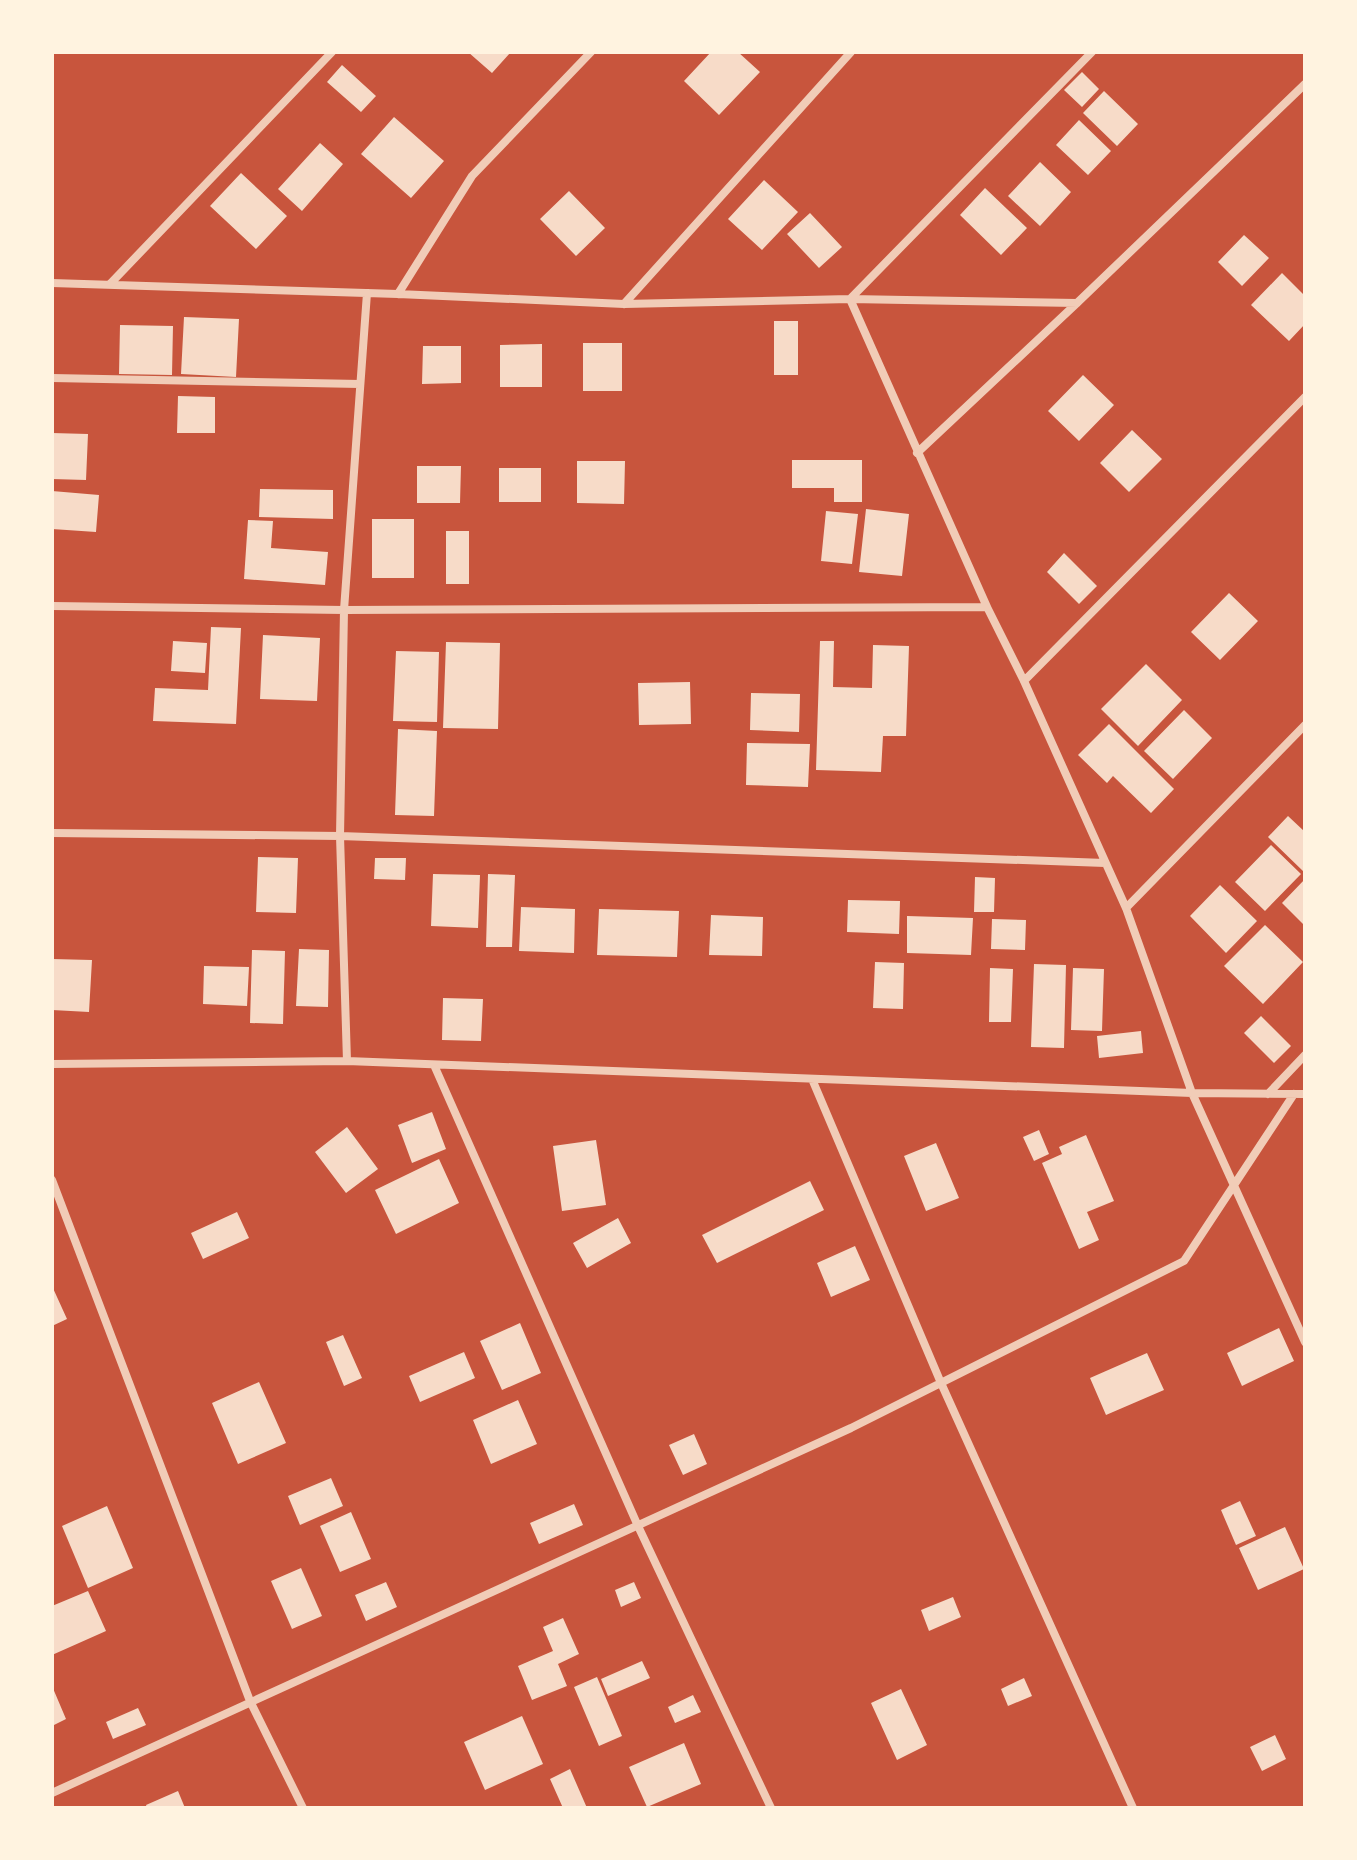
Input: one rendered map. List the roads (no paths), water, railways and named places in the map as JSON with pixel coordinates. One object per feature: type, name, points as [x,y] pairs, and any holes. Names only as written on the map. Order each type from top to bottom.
[{"type":"street","points":[[110,284],[332,52]]},
{"type":"street","points":[[398,294],[472,176],[591,52]]},
{"type":"street","points":[[624,304],[851,52]]},
{"type":"street","points":[[850,299],[1092,52]]},
{"type":"street","points":[[917,453],[1305,84]]},
{"type":"street","points":[[52,283],[624,304],[850,299],[1077,303]]},
{"type":"street","points":[[347,1061],[340,836],[344,610],[367,293]]},
{"type":"street","points":[[850,299],[917,453],[1126,908],[1192,1093],[1305,1342]]},
{"type":"street","points":[[52,378],[360,384]]},
{"type":"street","points":[[1024,681],[1305,397]]},
{"type":"street","points":[[52,606],[344,610],[987,607]]},
{"type":"street","points":[[1126,908],[1305,725]]},
{"type":"street","points":[[52,833],[340,836],[1105,863]]},
{"type":"street","points":[[1268,1094],[1305,1055]]},
{"type":"street","points":[[52,1064],[347,1061],[1192,1093],[1305,1094]]},
{"type":"street","points":[[434,1065],[638,1526],[771,1808]]},
{"type":"street","points":[[812,1079],[941,1383],[1133,1808]]},
{"type":"street","points":[[52,1793],[851,1428],[1184,1261],[1294,1094]]},
{"type":"street","points":[[52,1180],[250,1701],[303,1808]]}]
